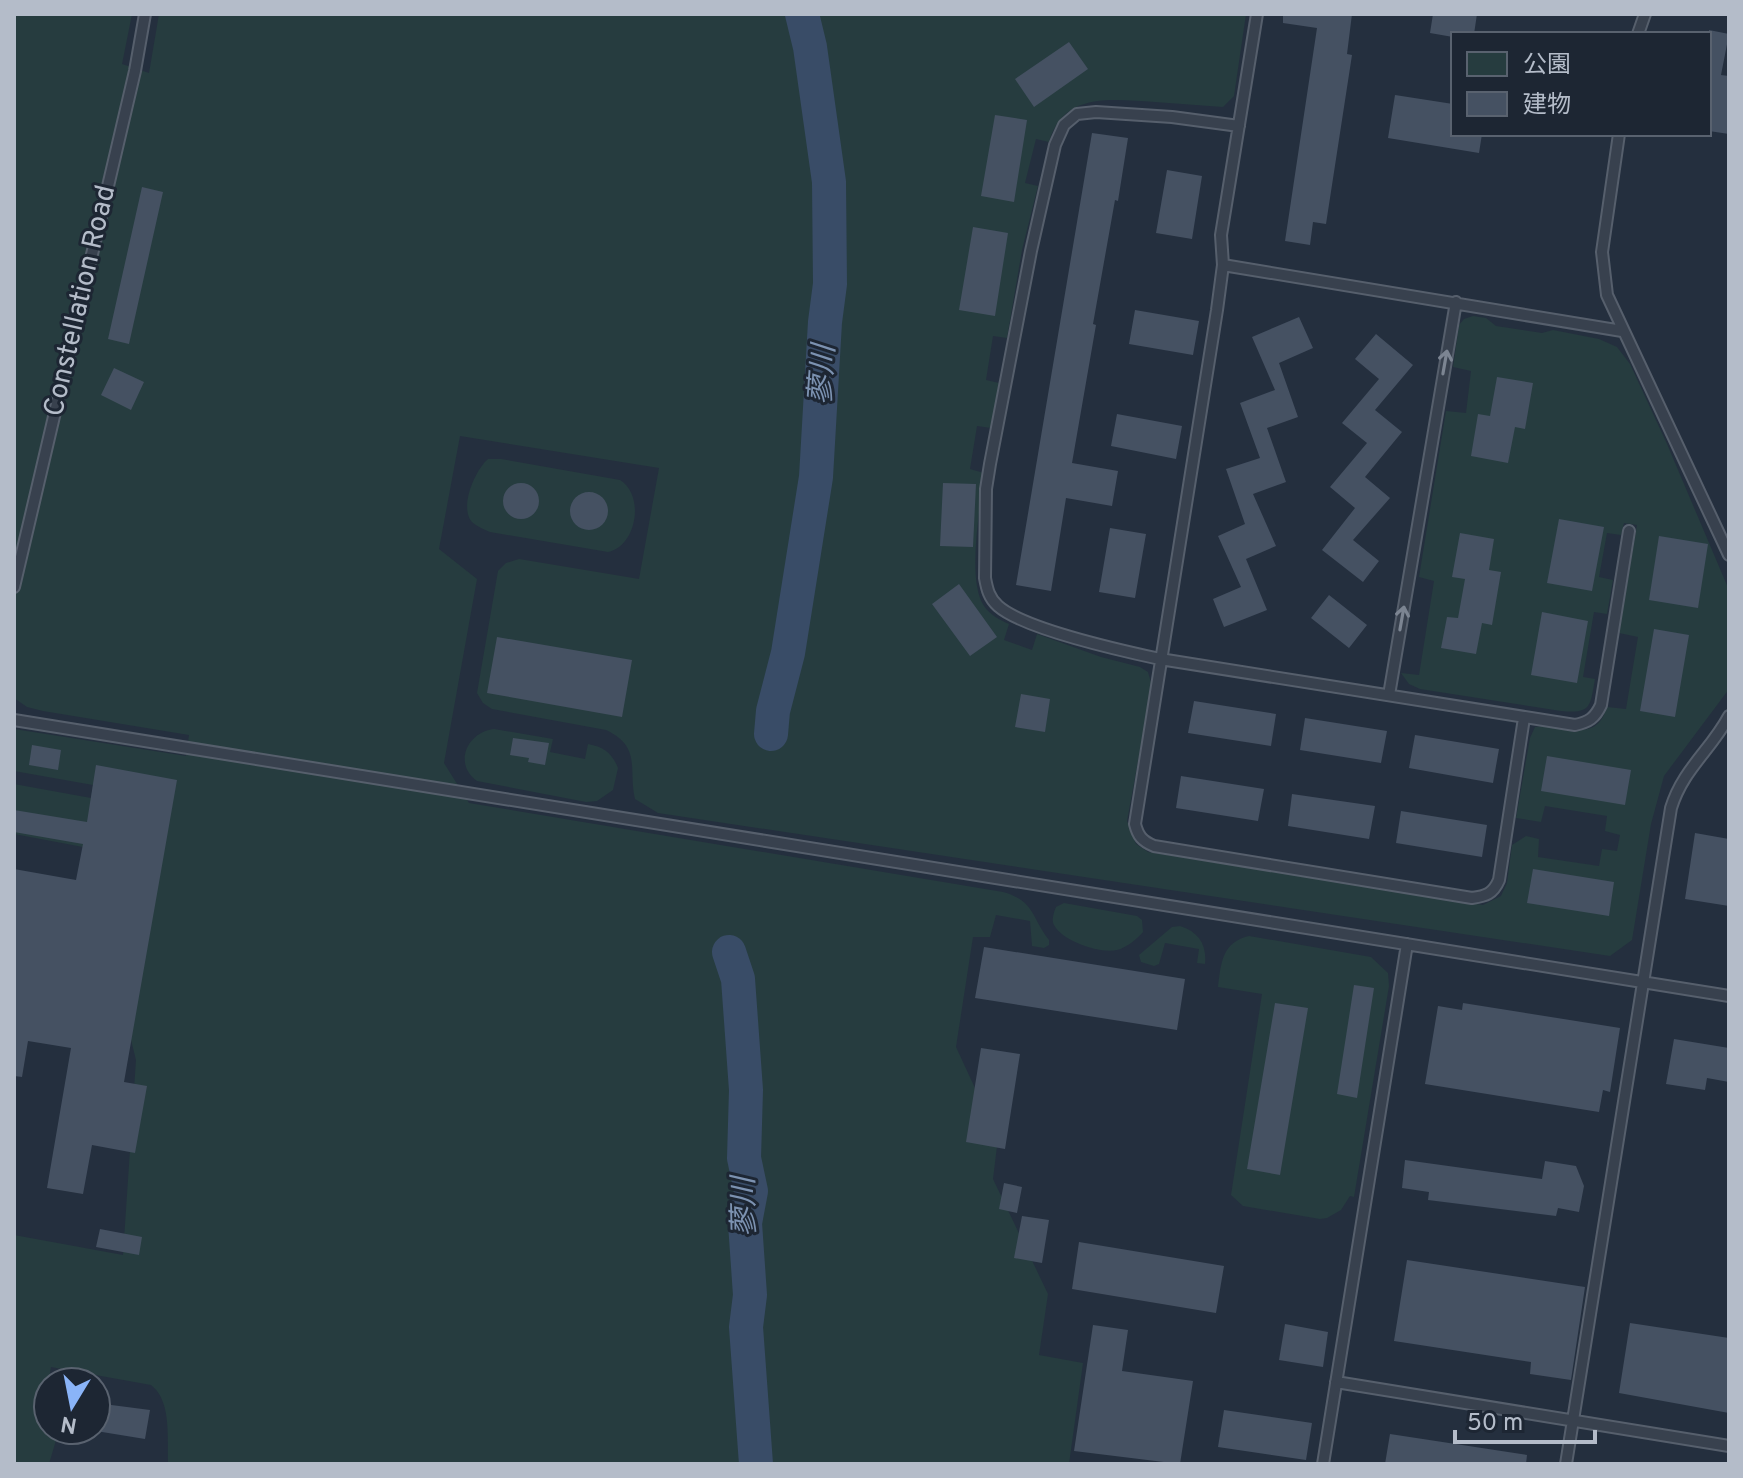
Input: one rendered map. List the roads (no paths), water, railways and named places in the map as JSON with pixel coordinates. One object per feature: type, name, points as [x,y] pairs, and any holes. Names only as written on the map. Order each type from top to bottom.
[{"type":"lane","name":"Constellation Road","points":[[14,587],[135,71],[145,14]]},
{"type":"lane","points":[[1257,14],[1221,235],[1223,265],[1135,824],[1138,834],[1144,842],[1154,846],[1472,898],[1485,896],[1494,890],[1499,880],[1524,718]]},
{"type":"lane","points":[[1239,126],[1172,117],[1096,112],[1077,114],[1064,125],[1055,145],[1031,251],[988,476],[985,578],[987,592],[995,604],[1010,614],[1042,626],[1109,648],[1160,659],[1575,725],[1586,723],[1596,716],[1601,705],[1629,531]]},
{"type":"lane","points":[[1619,136],[1602,252],[1607,295],[1729,555]]},
{"type":"lane","points":[[1223,265],[1622,331]]},
{"type":"lane","points":[[1389,695],[1456,302]]},
{"type":"lane","points":[[1566,1464],[1674,797],[1689,769],[1729,716]]},
{"type":"lane","points":[[14,720],[1729,996]]},
{"type":"lane","points":[[1323,1464],[1407,944]]},
{"type":"lane","points":[[1336,1382],[1729,1446]]},
{"type":"waterway","name":"蓼川","points":[[771,734],[773,711],[788,653],[816,477],[830,284],[829,182],[810,47],[802,14]]},
{"type":"waterway","name":"蓼川","points":[[729,952],[738,979],[746,1090],[744,1158],[751,1191],[745,1223],[750,1295],[746,1327],[756,1464]]}]
